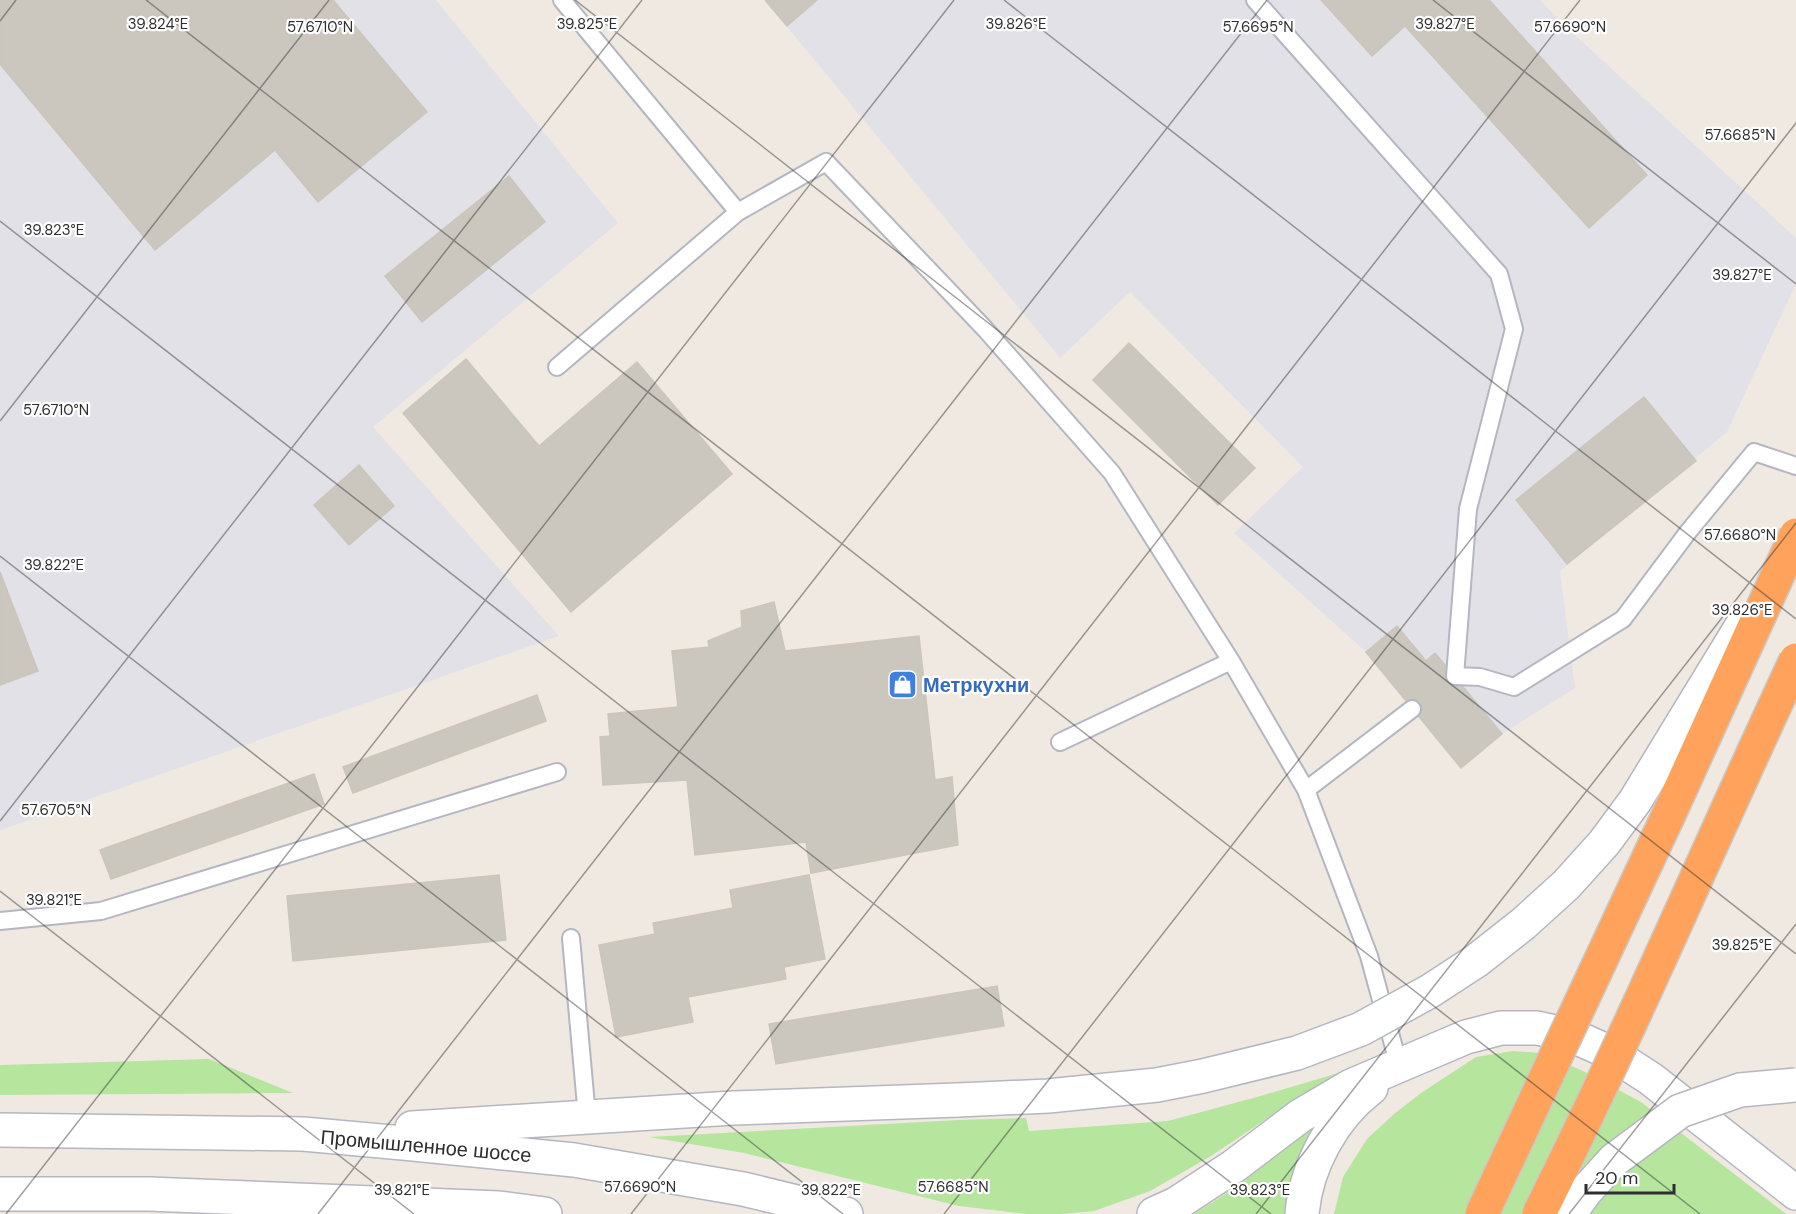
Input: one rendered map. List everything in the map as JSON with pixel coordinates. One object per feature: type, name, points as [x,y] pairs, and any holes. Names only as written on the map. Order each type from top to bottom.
[{"type":"highway","points":[[1482,1214],[1666,823],[1796,535]]},
{"type":"highway","points":[[1539,1214],[1586,1121],[1796,660]]},
{"type":"main road","points":[[303,1134],[733,1108],[1048,1096],[1157,1085],[1298,1053],[1361,1029],[1430,991],[1476,961],[1523,924],[1566,885],[1604,843],[1635,801],[1665,754],[1796,535]]},
{"type":"main road","points":[[1154,1214],[1176,1204],[1234,1166],[1300,1116],[1351,1086],[1466,1037],[1501,1028],[1537,1028],[1573,1036],[1611,1053],[1651,1079],[1796,1193]]},
{"type":"main road","points":[[1302,1214],[1312,1166],[1333,1128],[1361,1095],[1399,1066]]},
{"type":"main road","points":[[1569,1214],[1614,1160],[1680,1111],[1740,1090],[1796,1085]]},
{"type":"main road","name":"Промышленное шоссе","points":[[0,1130],[303,1134],[574,1160],[743,1189],[846,1214]]},
{"type":"main road","points":[[0,1194],[149,1194],[499,1208],[544,1214]]},
{"type":"main road","points":[[149,1194],[214,1214]]},
{"type":"lane","points":[[562,0],[738,212]]},
{"type":"lane","points":[[1255,0],[1499,274],[1514,329],[1468,508],[1455,676],[1480,677],[1514,687],[1524,681],[1623,619],[1688,532],[1754,452],[1796,466]]},
{"type":"lane","points":[[557,367],[738,212],[826,162],[985,329],[1112,473],[1231,661],[1306,790],[1369,956],[1399,1066]]},
{"type":"lane","points":[[1060,742],[1231,661]]},
{"type":"lane","points":[[1306,790],[1412,709]]},
{"type":"lane","points":[[0,921],[101,911],[557,772]]},
{"type":"lane","points":[[571,938],[587,1117]]},
{"type":"shaded area","points":[[0,0],[436,0],[618,223],[373,427],[559,636],[0,830]]},
{"type":"shaded area","points":[[765,0],[1540,0],[1563,24],[1796,238],[1796,284],[1727,432],[1560,571],[1575,688],[1502,734],[1461,768],[1366,652],[1234,533],[1303,467],[1130,292],[1060,358]]},
{"type":"green space","points":[[1513,1051],[1540,1053],[1583,1071],[1641,1102],[1786,1214],[1334,1214],[1343,1177],[1367,1139],[1394,1114],[1421,1093],[1476,1057]]},
{"type":"green space","points":[[209,1059],[293,1093],[0,1095],[0,1065]]},
{"type":"green space","points":[[1345,1071],[1277,1112],[1211,1156],[1150,1191],[1094,1211],[1027,1214],[959,1206],[744,1153],[649,1137],[959,1120],[1026,1118],[1029,1131],[1168,1121]]},
{"type":"green space","points":[[1324,1117],[1304,1151],[1290,1183],[1286,1214],[1193,1214],[1244,1181]]},
{"type":"building","points":[[0,0],[333,0],[427,112],[318,202],[275,150],[155,250],[0,64]]},
{"type":"building","points":[[765,0],[817,0],[787,26]]},
{"type":"building","points":[[1321,0],[1489,0],[1647,175],[1589,228],[1405,26],[1372,56]]},
{"type":"building","points":[[509,176],[545,222],[422,322],[385,276]]},
{"type":"building","points":[[1129,343],[1255,468],[1218,505],[1093,380]]},
{"type":"building","points":[[466,359],[539,446],[637,362],[732,474],[571,612],[403,413]]},
{"type":"building","points":[[1644,397],[1696,461],[1567,564],[1516,500]]},
{"type":"building","points":[[359,465],[394,506],[349,545],[314,505]]},
{"type":"building","points":[[0,572],[38,671],[0,685]]},
{"type":"building","points":[[774,602],[785,651],[919,636],[935,780],[952,777],[958,845],[811,873],[806,842],[695,855],[687,780],[603,785],[600,737],[610,736],[608,714],[678,707],[672,651],[709,647],[708,641],[742,627],[741,611]]},
{"type":"building","points":[[1397,626],[1426,661],[1435,653],[1502,734],[1461,768],[1366,652]]},
{"type":"building","points":[[537,695],[546,721],[353,793],[343,767]]},
{"type":"building","points":[[314,774],[324,804],[111,879],[100,850]]},
{"type":"building","points":[[499,875],[506,940],[293,961],[287,896]]},
{"type":"building","points":[[809,875],[825,959],[784,967],[786,979],[688,997],[693,1022],[616,1037],[599,945],[655,934],[653,923],[733,908],[730,890]]},
{"type":"building","points":[[997,986],[1004,1026],[776,1064],[769,1024]]},
{"type":"place","name":"Метркухни","points":[[902,685]]}]
